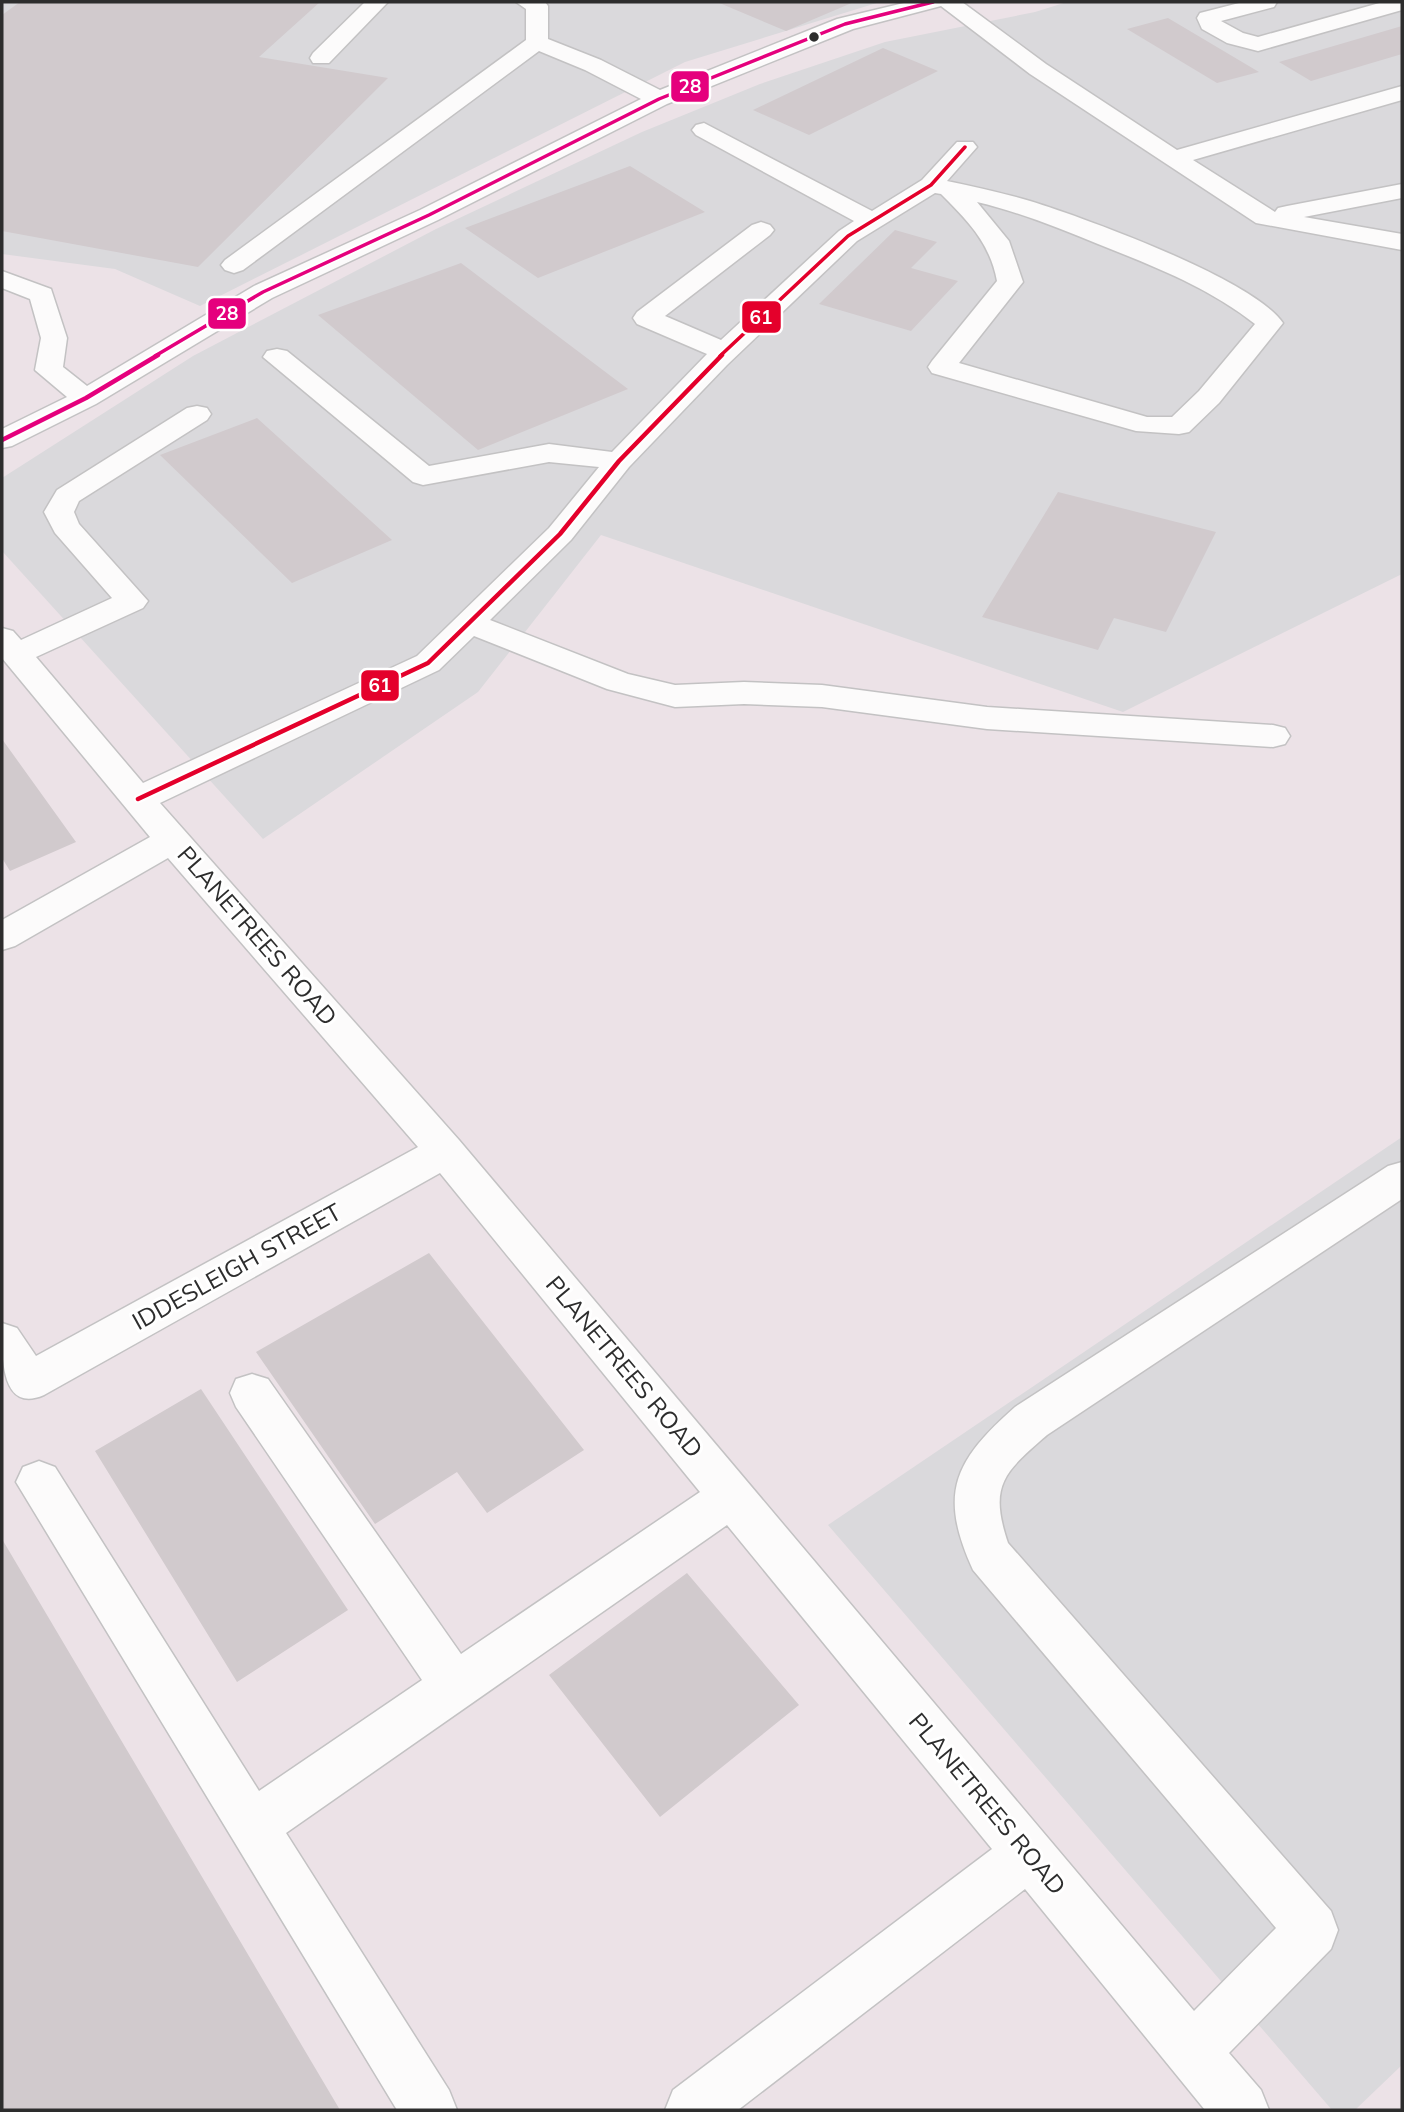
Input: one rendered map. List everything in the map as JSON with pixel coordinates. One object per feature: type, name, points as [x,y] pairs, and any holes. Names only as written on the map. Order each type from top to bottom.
[{"type":"street","points":[[321,58],[377,2]]},
{"type":"street","points":[[527,2],[537,6],[537,42]]},
{"type":"street","points":[[2,440],[86,398],[263,292],[429,215],[659,99],[845,24],[933,2]]},
{"type":"street","points":[[949,2],[1038,69],[1265,218],[1402,242]]},
{"type":"street","points":[[1266,2],[1208,18],[1210,24],[1235,38],[1258,44],[1402,3]]},
{"type":"street","points":[[537,42],[593,65],[659,99]]},
{"type":"street","points":[[234,265],[537,42]]},
{"type":"street","points":[[1174,158],[1402,93]]},
{"type":"street","points":[[704,130],[873,221]]},
{"type":"street","points":[[138,799],[428,663],[560,534],[619,461],[725,352],[848,236],[940,187],[965,147]]},
{"type":"street","points":[[940,187],[1034,211],[1198,275],[1251,307],[1270,323],[1209,397],[1179,426],[1146,425],[942,368],[1010,282],[1007,258],[988,228],[940,187]]},
{"type":"street","points":[[1265,218],[1402,191]]},
{"type":"street","points":[[725,352],[646,318],[761,230]]},
{"type":"street","points":[[2,279],[41,295],[54,338],[49,370],[86,398]]},
{"type":"street","points":[[277,357],[423,476],[549,453],[619,461]]},
{"type":"street","points":[[9,646],[132,601],[66,527],[59,512],[67,496],[197,414]]},
{"type":"street","points":[[469,623],[618,682],[675,696],[744,693],[822,696],[987,718],[1273,736]]},
{"type":"street","name":"PLANETREES ROAD","points":[[9,646],[173,840],[445,1152],[1239,2108]]},
{"type":"street","points":[[2,937],[173,840]]},
{"type":"street","name":"IDDESLEIGH STREET","points":[[2,1342],[29,1382],[445,1152]]},
{"type":"street","points":[[1192,2051],[1312,1930],[989,1555],[979,1528],[976,1494],[984,1468],[1001,1447],[1031,1421],[1402,1178]]},
{"type":"street","points":[[252,1393],[455,1686]]},
{"type":"street","points":[[39,1482],[429,2110]]},
{"type":"street","points":[[252,1826],[731,1496]]},
{"type":"street","points":[[693,2110],[1028,1854]]},
{"type":"shaded area","points":[[2,2],[880,2],[685,62],[200,306],[115,269],[2,254]]},
{"type":"shaded area","points":[[1067,2],[1402,2],[1402,574],[1123,712],[601,535],[478,692],[263,839],[2,551],[2,478],[193,356],[436,229],[642,132],[760,84],[885,42],[1035,12]]},
{"type":"shaded area","points":[[1402,1137],[1402,2065],[1355,2110],[1332,2110],[828,1525]]},
{"type":"building","points":[[20,2],[320,2],[259,57],[388,78],[198,267],[2,231],[2,15]]},
{"type":"building","points":[[717,2],[854,2],[786,31]]},
{"type":"building","points":[[1168,18],[1259,72],[1217,83],[1127,29]]},
{"type":"building","points":[[1402,26],[1402,54],[1311,81],[1279,62]]},
{"type":"building","points":[[883,48],[938,71],[809,135],[753,110]]},
{"type":"building","points":[[630,166],[705,212],[538,278],[465,228]]},
{"type":"building","points":[[895,230],[937,242],[911,268],[958,281],[911,331],[819,304]]},
{"type":"building","points":[[461,263],[628,389],[478,450],[318,315]]},
{"type":"building","points":[[257,418],[392,540],[292,583],[160,455]]},
{"type":"building","points":[[1058,492],[1216,532],[1166,632],[1114,618],[1098,650],[982,617]]},
{"type":"building","points":[[2,739],[76,842],[10,871],[2,858]]},
{"type":"building","points":[[429,1253],[584,1450],[487,1513],[457,1472],[375,1524],[256,1352]]},
{"type":"building","points":[[201,1389],[348,1610],[237,1682],[95,1451]]},
{"type":"building","points":[[2,1539],[340,2110],[2,2110]]},
{"type":"building","points":[[687,1573],[799,1705],[660,1817],[549,1675]]},
{"type":"transit line","name":"28","points":[[2,440],[86,398],[263,292],[429,215],[659,99],[845,24],[933,2]]},
{"type":"transit line","name":"61","points":[[138,799],[428,663],[560,534],[619,461],[717,359],[848,236],[931,185],[965,147]]}]
